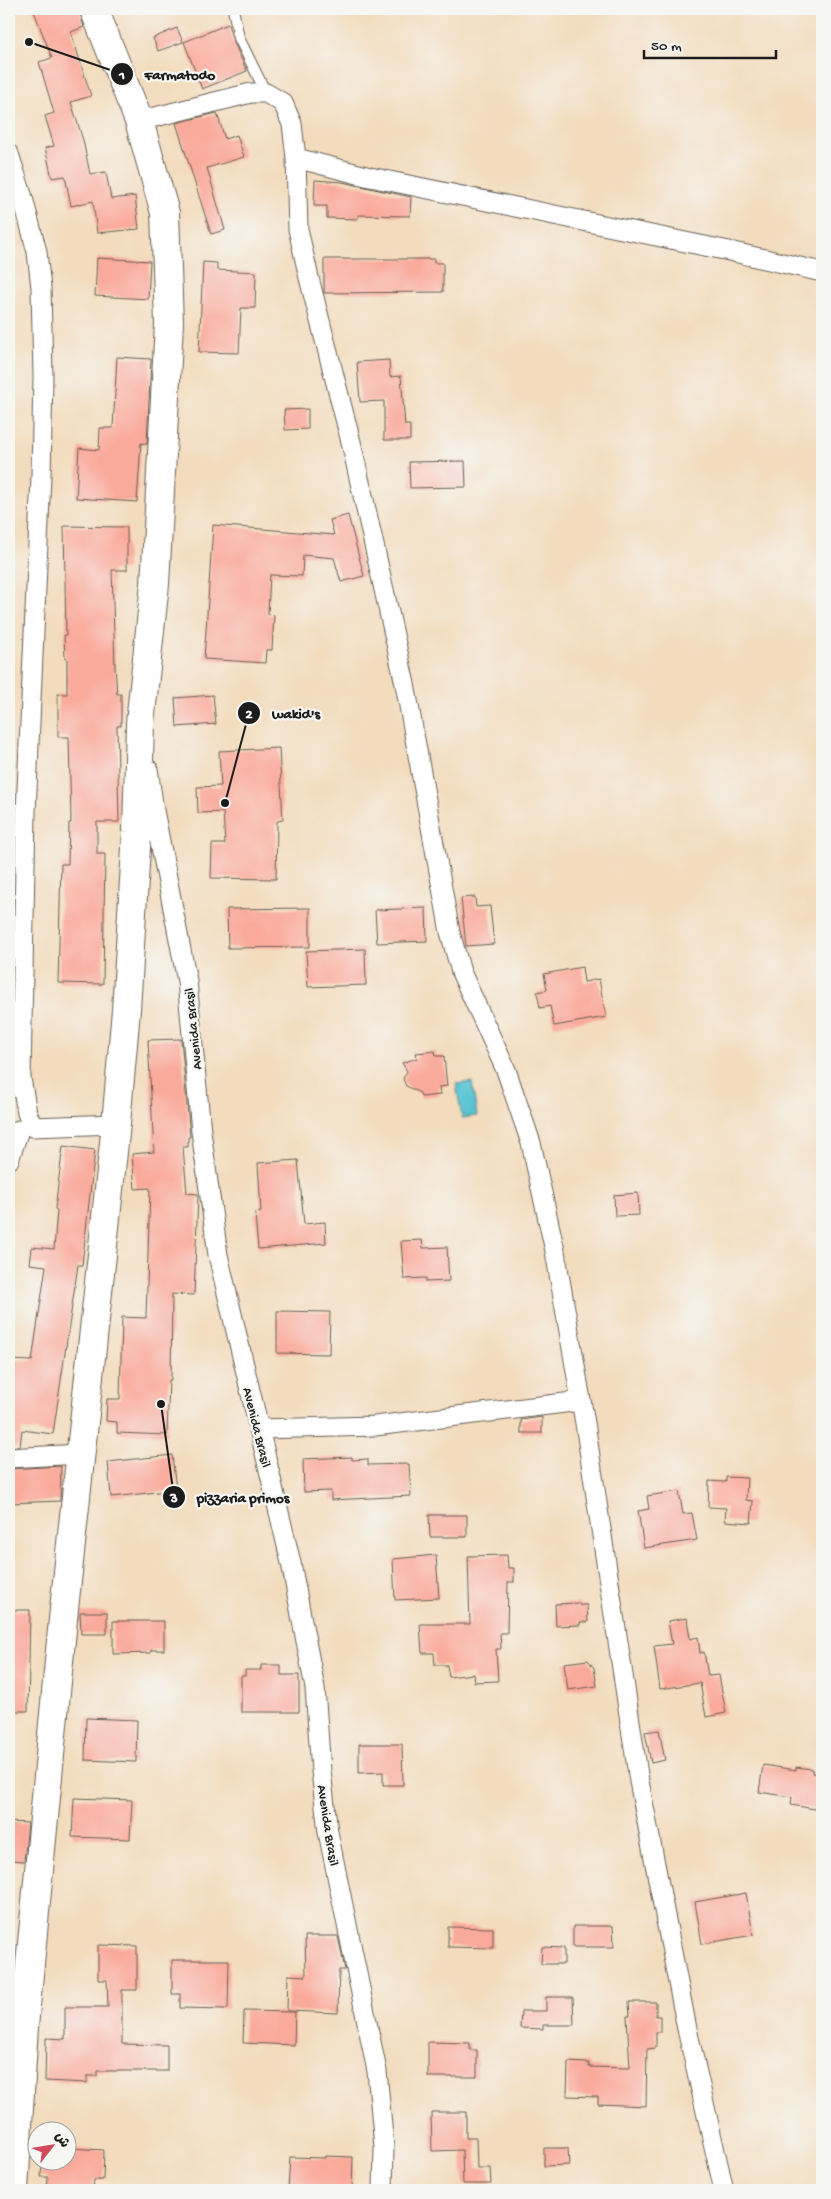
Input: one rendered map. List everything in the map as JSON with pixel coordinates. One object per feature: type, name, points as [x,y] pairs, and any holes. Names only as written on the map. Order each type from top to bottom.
[{"type":"main road","points":[[14,2190],[25,2017],[64,1609],[116,1124],[133,916],[140,724],[155,584],[169,323],[165,213],[139,121],[94,9]]},
{"type":"street","points":[[139,121],[251,94],[266,93],[283,102],[292,124],[296,158],[298,229],[351,442],[405,684],[450,932],[461,972],[506,1070],[532,1144],[555,1251],[581,1400],[639,1781],[687,2029],[724,2190]]},
{"type":"street","points":[[9,154],[24,198],[37,252],[41,288],[42,366],[41,476],[26,812],[21,1043],[21,1078],[25,1101],[20,1129],[9,1160]]},
{"type":"street","points":[[296,158],[370,177],[822,272]]},
{"type":"street","name":"Avenida Brasil","points":[[140,724],[154,810],[187,981],[201,1131],[218,1255],[291,1563],[315,1688],[328,1832],[377,2071],[384,2147],[383,2190]]},
{"type":"street","points":[[20,1129],[116,1124]]},
{"type":"street","points":[[259,1429],[375,1426],[581,1400]]},
{"type":"street","points":[[9,1458],[80,1454]]},
{"type":"lane","points":[[233,9],[238,38],[266,93]]},
{"type":"lane","points":[[9,1083],[25,1101]]},
{"type":"water","points":[[472,1082],[477,1116],[462,1118],[456,1084]]},
{"type":"building","points":[[33,9],[79,9],[84,27],[71,32],[91,96],[71,102],[83,140],[90,174],[106,172],[111,199],[135,196],[139,229],[97,233],[93,201],[71,206],[65,176],[52,178],[45,148],[54,146],[45,116],[54,113],[39,62],[52,58]]},
{"type":"building","points":[[228,24],[233,41],[247,71],[202,89],[184,42]]},
{"type":"building","points":[[177,28],[183,42],[158,51],[153,38]]},
{"type":"building","points":[[217,113],[225,139],[237,135],[244,157],[207,168],[225,230],[211,234],[176,123]]},
{"type":"building","points":[[315,180],[342,182],[411,197],[410,216],[358,215],[358,219],[327,218],[327,206],[314,206]]},
{"type":"building","points":[[97,258],[150,261],[148,299],[95,296]]},
{"type":"building","points":[[324,259],[434,259],[434,263],[443,263],[443,292],[324,293]]},
{"type":"building","points":[[203,262],[217,263],[217,270],[256,272],[255,308],[241,308],[239,353],[199,352]]},
{"type":"building","points":[[117,357],[151,359],[147,444],[141,443],[137,502],[76,498],[79,448],[99,450],[100,428],[113,428]]},
{"type":"building","points":[[389,360],[390,377],[401,376],[405,425],[410,425],[410,440],[384,440],[384,401],[360,402],[357,362]]},
{"type":"building","points":[[308,409],[308,429],[285,430],[284,410]]},
{"type":"building","points":[[465,461],[466,487],[410,488],[409,462]]},
{"type":"building","points":[[348,515],[364,576],[341,582],[334,558],[303,555],[302,576],[270,575],[268,614],[274,615],[272,650],[266,650],[265,663],[204,659],[213,525],[334,535],[330,520]]},
{"type":"building","points":[[64,526],[127,527],[127,570],[112,570],[117,694],[121,694],[121,726],[117,726],[119,822],[97,822],[97,854],[105,854],[103,984],[58,983],[61,864],[68,864],[69,823],[71,823],[69,737],[58,737],[58,694],[67,694],[67,659],[65,659],[64,635],[66,635]]},
{"type":"building","points":[[213,695],[216,724],[177,727],[175,698]]},
{"type":"building","points":[[279,748],[283,820],[277,821],[276,879],[211,878],[212,844],[225,844],[223,812],[198,813],[197,787],[221,786],[219,751]]},
{"type":"building","points":[[475,897],[476,907],[490,906],[494,944],[466,946],[461,898]]},
{"type":"building","points":[[310,908],[310,947],[228,948],[227,909]]},
{"type":"building","points":[[426,908],[427,941],[377,943],[375,910]]},
{"type":"building","points":[[365,949],[366,985],[308,987],[306,951]]},
{"type":"building","points":[[582,967],[584,982],[599,979],[606,1017],[554,1026],[550,1006],[540,1008],[537,992],[547,990],[544,974]]},
{"type":"building","points":[[181,1039],[190,1137],[188,1137],[188,1147],[183,1147],[187,1193],[198,1194],[194,1295],[172,1294],[171,1380],[169,1380],[167,1435],[117,1433],[117,1422],[106,1421],[107,1399],[120,1399],[122,1317],[146,1318],[150,1188],[135,1189],[132,1154],[154,1152],[148,1040]]},
{"type":"building","points":[[435,1051],[436,1056],[444,1056],[447,1086],[439,1087],[440,1095],[421,1097],[420,1093],[406,1086],[403,1079],[407,1071],[402,1063],[417,1058],[416,1053]]},
{"type":"building","points":[[63,1146],[95,1150],[82,1265],[78,1265],[53,1434],[22,1430],[20,1446],[9,1447],[9,1360],[32,1361],[46,1266],[30,1264],[32,1247],[54,1249],[57,1210],[55,1209]]},
{"type":"building","points":[[298,1160],[304,1224],[325,1222],[326,1243],[258,1249],[255,1213],[261,1212],[258,1163]]},
{"type":"building","points":[[638,1193],[639,1215],[615,1216],[614,1195]]},
{"type":"building","points":[[422,1240],[423,1248],[447,1247],[449,1281],[426,1282],[426,1278],[404,1279],[401,1241]]},
{"type":"building","points":[[277,1311],[330,1312],[329,1354],[277,1353]]},
{"type":"building","points":[[542,1417],[542,1433],[521,1433],[521,1420]]},
{"type":"building","points":[[172,1455],[176,1490],[111,1497],[108,1462]]},
{"type":"building","points":[[352,1457],[352,1460],[368,1459],[368,1465],[409,1464],[411,1496],[331,1500],[331,1491],[304,1492],[303,1459]]},
{"type":"building","points":[[61,1466],[60,1501],[9,1503],[9,1469]]},
{"type":"building","points":[[726,1477],[747,1478],[746,1500],[753,1501],[751,1523],[725,1521],[726,1508],[708,1507],[709,1481],[726,1482]]},
{"type":"building","points":[[679,1491],[683,1514],[692,1513],[697,1540],[644,1548],[638,1511],[649,1509],[647,1496]]},
{"type":"building","points":[[429,1515],[467,1515],[467,1537],[430,1537]]},
{"type":"building","points":[[436,1555],[439,1598],[395,1600],[393,1559]]},
{"type":"building","points":[[507,1555],[508,1568],[514,1568],[514,1582],[508,1582],[507,1633],[500,1633],[501,1649],[496,1649],[498,1681],[474,1682],[473,1674],[449,1677],[447,1665],[435,1665],[434,1653],[422,1653],[420,1624],[470,1624],[468,1556]]},
{"type":"building","points":[[579,1603],[579,1605],[587,1605],[588,1622],[580,1622],[580,1625],[556,1626],[555,1604]]},
{"type":"building","points":[[9,1610],[30,1610],[28,1711],[9,1711]]},
{"type":"building","points":[[80,1612],[107,1612],[107,1634],[81,1634]]},
{"type":"building","points":[[687,1618],[690,1639],[698,1637],[700,1653],[704,1652],[708,1676],[719,1675],[726,1713],[706,1717],[700,1683],[660,1689],[654,1646],[672,1644],[668,1621]]},
{"type":"building","points":[[113,1621],[164,1621],[164,1650],[151,1650],[151,1653],[113,1654]]},
{"type":"building","points":[[588,1660],[594,1668],[597,1686],[568,1690],[564,1663]]},
{"type":"building","points":[[261,1665],[281,1665],[281,1675],[299,1675],[299,1712],[241,1712],[241,1676],[245,1676],[245,1670],[261,1670]]},
{"type":"building","points":[[86,1718],[137,1720],[136,1762],[85,1760]]},
{"type":"building","points":[[659,1730],[665,1760],[651,1763],[645,1732]]},
{"type":"building","points":[[359,1744],[402,1744],[403,1785],[383,1785],[383,1772],[359,1773]]},
{"type":"building","points":[[763,1765],[796,1770],[796,1767],[812,1769],[812,1773],[822,1774],[822,1801],[817,1801],[815,1809],[791,1805],[792,1797],[759,1792]]},
{"type":"building","points":[[74,1798],[132,1800],[130,1839],[72,1837]]},
{"type":"building","points":[[9,1822],[28,1823],[24,1861],[9,1860]]},
{"type":"building","points":[[746,1893],[753,1935],[702,1944],[695,1902]]},
{"type":"building","points":[[573,1926],[613,1926],[614,1947],[573,1947]]},
{"type":"building","points":[[448,1927],[493,1928],[493,1948],[448,1947]]},
{"type":"building","points":[[305,1936],[338,1936],[345,1970],[339,1970],[338,2013],[287,2011],[288,1975],[306,1976]]},
{"type":"building","points":[[98,1945],[137,1946],[137,1990],[122,1990],[122,2044],[167,2045],[167,2071],[97,2071],[97,2076],[87,2076],[87,2083],[45,2081],[46,2038],[65,2039],[65,2007],[108,2007],[107,1980],[98,1980]]},
{"type":"building","points":[[542,1947],[564,1948],[564,1964],[541,1964]]},
{"type":"building","points":[[172,1960],[229,1960],[228,2009],[180,2008],[180,1994],[172,1994]]},
{"type":"building","points":[[546,1997],[573,1997],[574,2025],[543,2025],[543,2029],[520,2028],[521,2011],[546,2011]]},
{"type":"building","points":[[629,2002],[656,2002],[656,2016],[660,2016],[660,2032],[656,2032],[656,2048],[647,2049],[646,2106],[598,2104],[598,2097],[567,2096],[568,2062],[589,2063],[589,2067],[630,2068],[627,2016],[630,2016]]},
{"type":"building","points":[[244,2011],[295,2012],[294,2045],[243,2043]]},
{"type":"building","points":[[428,2042],[470,2043],[470,2050],[477,2050],[477,2077],[428,2077]]},
{"type":"building","points":[[431,2112],[466,2112],[466,2138],[476,2138],[477,2168],[490,2168],[491,2184],[463,2184],[462,2150],[432,2151]]},
{"type":"building","points":[[544,2148],[568,2148],[569,2165],[544,2166]]},
{"type":"building","points":[[78,2149],[104,2150],[103,2180],[94,2180],[93,2190],[47,2190],[48,2177],[41,2177],[41,2172],[78,2172]]},
{"type":"building","points":[[325,2156],[353,2157],[352,2190],[288,2190],[290,2157],[325,2158]]},
{"type":"place","name":"Farmatodo","points":[[29,42]]},
{"type":"place","name":"wakid's","points":[[225,803]]},
{"type":"place","name":"pizzaria primos","points":[[161,1404]]}]
